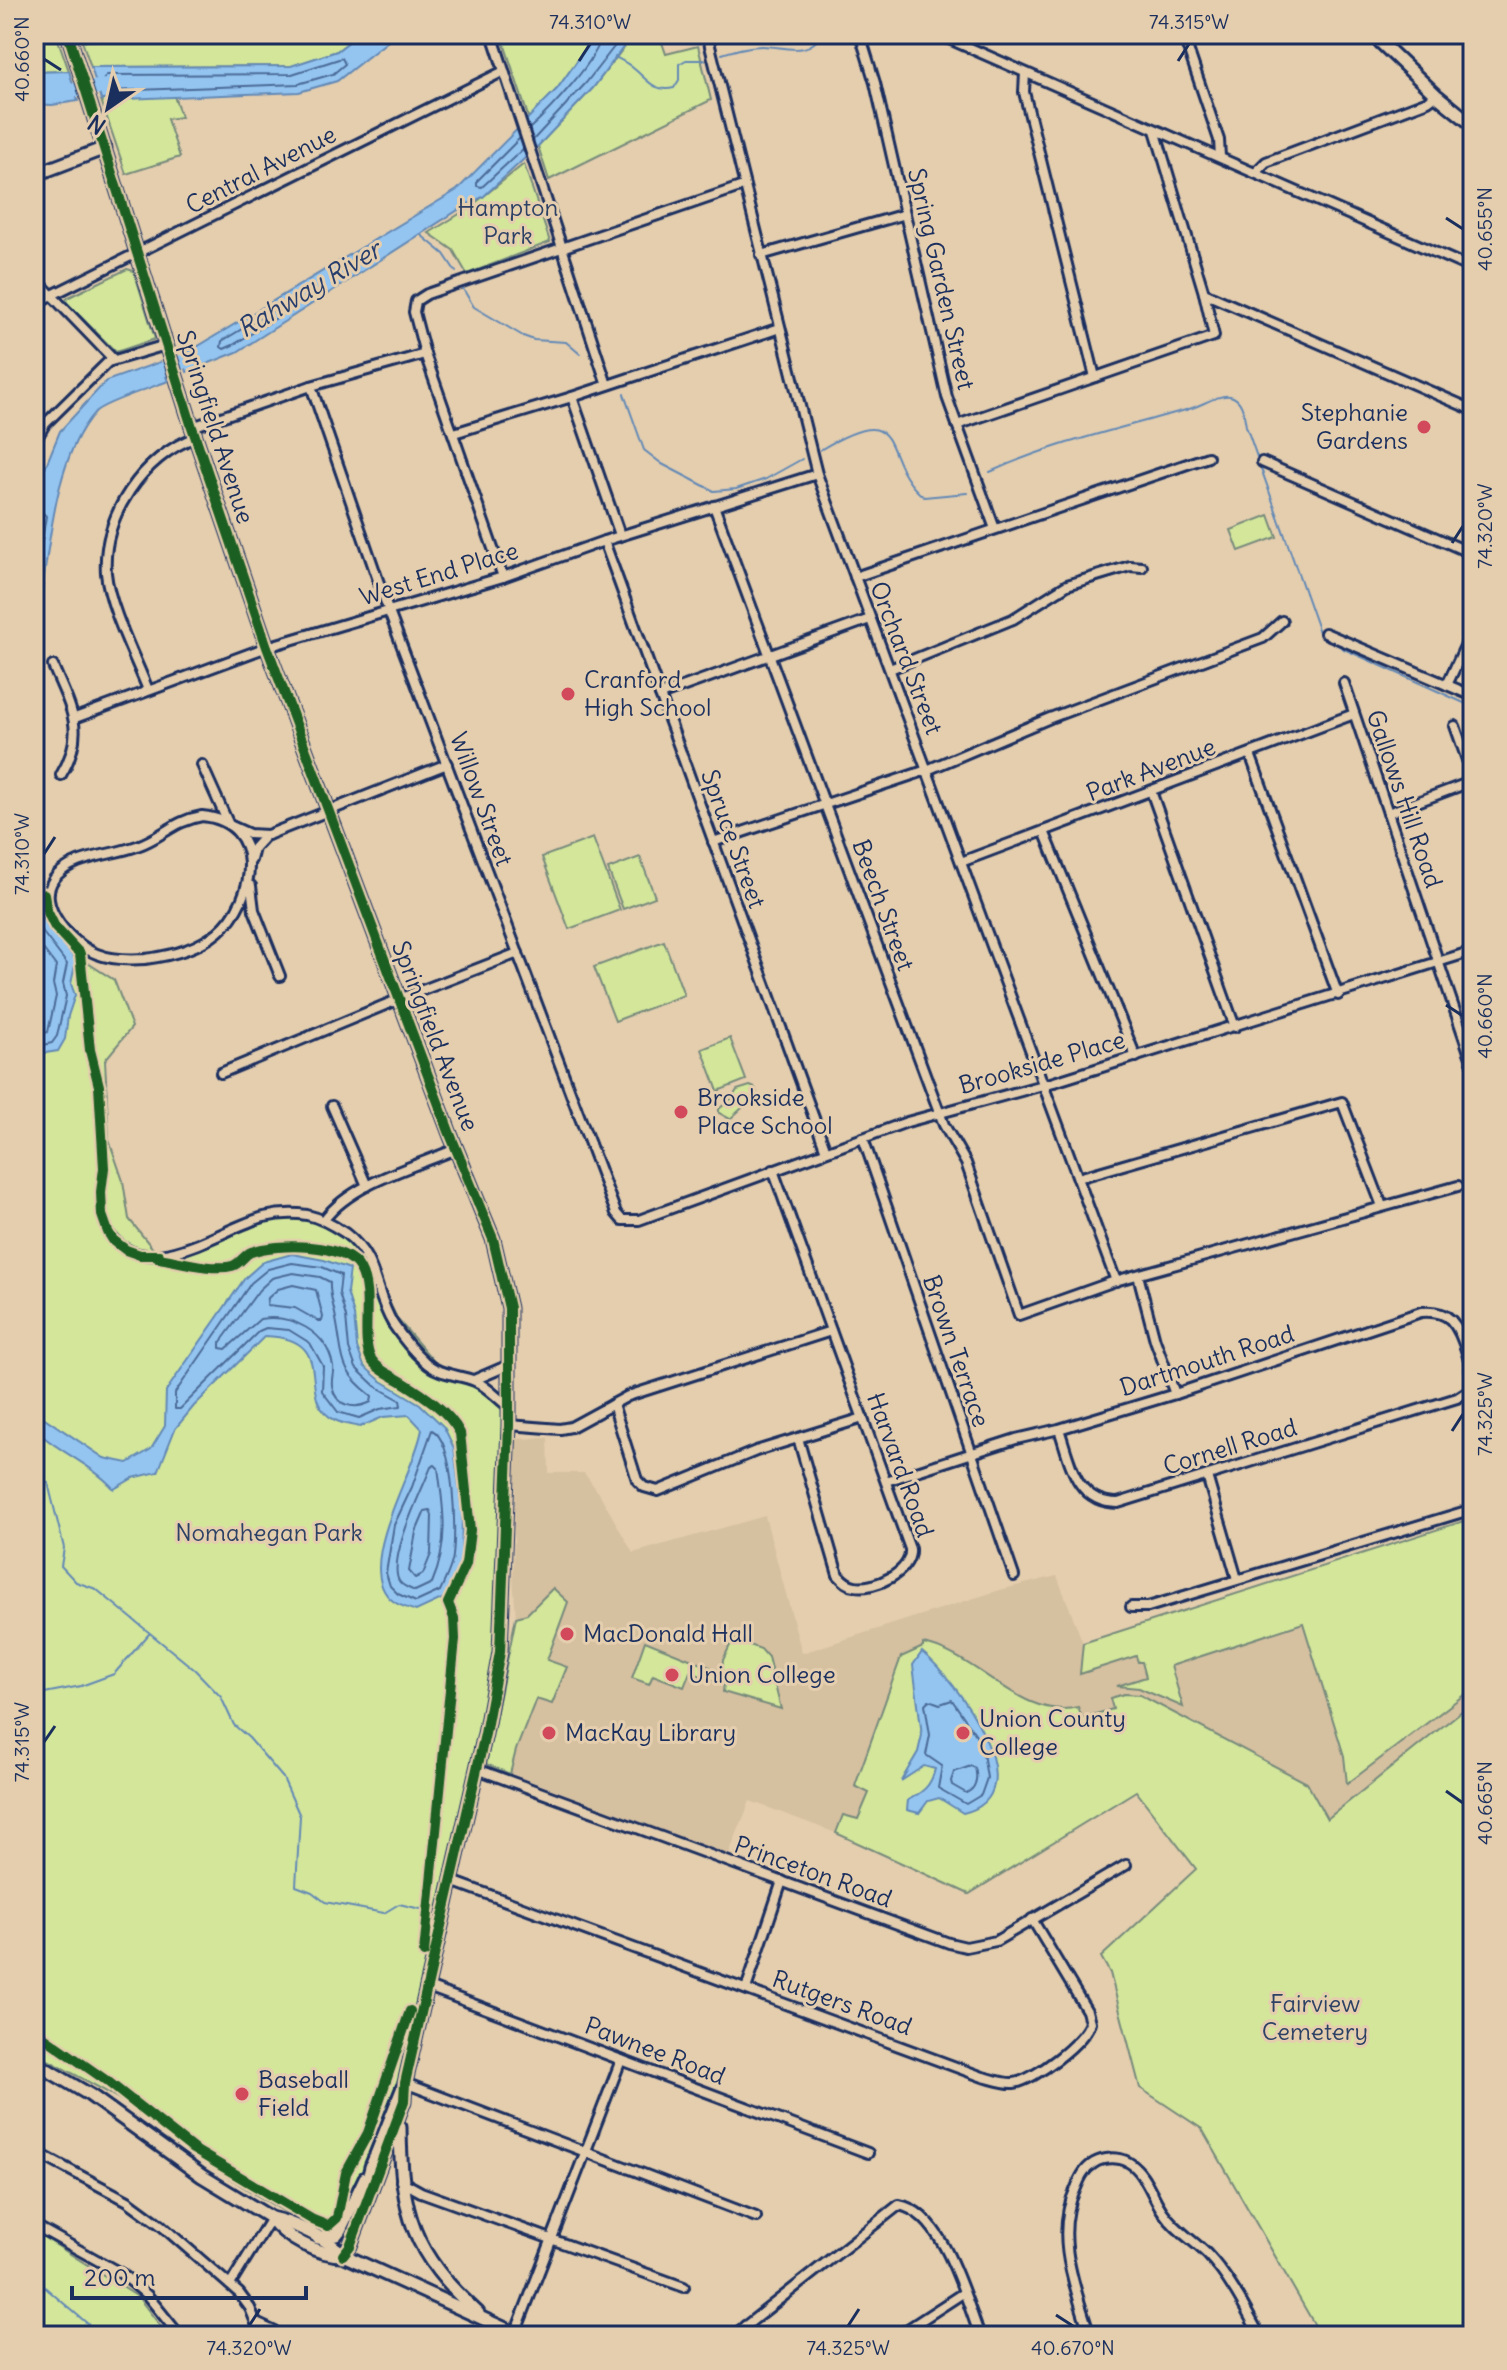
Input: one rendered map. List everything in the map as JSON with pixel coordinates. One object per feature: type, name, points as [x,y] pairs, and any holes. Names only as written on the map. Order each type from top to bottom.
[{"type":"street","name":"Springfield Avenue","points":[[68,34],[194,432],[267,647],[494,1243],[509,1308],[509,1425],[500,1652],[477,1769],[405,2083],[404,2101],[350,2246],[343,2255]]},
{"type":"street","points":[[492,34],[607,385]]},
{"type":"street","name":"Orchard Street","points":[[707,34],[817,474],[1116,1281]]},
{"type":"street","name":"Spring Garden Street","points":[[860,34],[875,83],[947,397],[995,529]]},
{"type":"street","points":[[938,34],[1473,269]]},
{"type":"street","points":[[1183,34],[1219,140],[1220,157]]},
{"type":"street","points":[[1372,34],[1436,95],[1473,125]]},
{"type":"street","name":"Central Avenue","points":[[34,304],[504,71]]},
{"type":"street","points":[[1025,73],[1024,92],[1095,377]]},
{"type":"street","points":[[1255,173],[1266,162],[1428,101],[1436,95]]},
{"type":"street","points":[[957,425],[1214,336],[1155,130]]},
{"type":"street","points":[[34,175],[105,148]]},
{"type":"street","points":[[503,577],[425,354],[414,306],[420,297],[437,290],[743,186]]},
{"type":"street","points":[[761,255],[905,214]]},
{"type":"street","points":[[34,277],[113,359]]},
{"type":"street","points":[[1204,293],[1473,410]]},
{"type":"street","points":[[454,433],[780,328]]},
{"type":"street","points":[[34,443],[45,424],[113,359],[166,345]]},
{"type":"street","points":[[148,690],[109,587],[106,563],[113,526],[124,498],[148,468],[194,432],[311,386],[425,354]]},
{"type":"street","name":"Willow Street","points":[[311,386],[389,612],[616,1213],[625,1221]]},
{"type":"street","points":[[572,397],[620,535]]},
{"type":"street","points":[[855,577],[1208,457]]},
{"type":"street","points":[[1262,462],[1473,554]]},
{"type":"street","name":"West End Place","points":[[75,718],[267,647],[503,577],[620,535],[817,474]]},
{"type":"street","name":"Beech Street","points":[[714,506],[939,1112],[966,1163],[1019,1315],[1116,1281]]},
{"type":"street","name":"Spruce Street","points":[[604,541],[826,1151]]},
{"type":"street","points":[[890,669],[1013,619],[1067,585],[1130,566],[1142,567]]},
{"type":"street","points":[[660,695],[870,619]]},
{"type":"street","points":[[713,842],[927,770],[1050,718],[1263,638],[1282,621]]},
{"type":"street","points":[[1447,685],[1473,629]]},
{"type":"street","points":[[1325,633],[1473,696]]},
{"type":"street","points":[[53,666],[75,718],[73,750],[61,775]]},
{"type":"street","name":"Gallows Hill Road","points":[[1344,683],[1473,1064]]},
{"type":"street","name":"Park Avenue","points":[[961,862],[1354,714]]},
{"type":"street","points":[[1388,813],[1473,779],[1455,726]]},
{"type":"street","points":[[1250,754],[1338,995]]},
{"type":"street","points":[[268,835],[249,834],[215,817],[182,820],[141,845],[68,867],[50,887],[49,900],[57,919],[73,939],[101,956],[145,959],[190,948],[215,935],[234,915],[246,890],[256,845],[268,835],[447,764]]},
{"type":"street","points":[[202,765],[229,825],[243,842],[251,862],[254,910],[280,976]]},
{"type":"street","points":[[1151,791],[1235,1027]]},
{"type":"street","points":[[1044,831],[1136,1057]]},
{"type":"street","name":"Brookside Place","points":[[625,1221],[639,1220],[939,1112],[1136,1057],[1473,951]]},
{"type":"street","points":[[221,1073],[518,953]]},
{"type":"street","points":[[1078,1178],[1342,1102],[1382,1206]]},
{"type":"street","points":[[332,1106],[367,1186]]},
{"type":"street","name":"Brown Terrace","points":[[863,1138],[1014,1576]]},
{"type":"street","points":[[324,1220],[341,1200],[367,1186],[456,1149]]},
{"type":"street","name":"Harvard Road","points":[[773,1170],[911,1556],[907,1566],[899,1573],[866,1586],[853,1586],[844,1581],[835,1568],[798,1438]]},
{"type":"street","points":[[1116,1281],[1458,1186]]},
{"type":"street","points":[[108,1232],[126,1250],[140,1255],[159,1255],[190,1247],[263,1217],[297,1215],[324,1220],[357,1242],[368,1258],[392,1322],[426,1363],[458,1378],[474,1380],[509,1365]]},
{"type":"street","points":[[1138,1275],[1155,1340],[1175,1394]]},
{"type":"street","name":"Dartmouth Road","points":[[886,1481],[1175,1394],[1428,1311],[1441,1314],[1458,1330],[1472,1373],[1468,1391],[1454,1398]]},
{"type":"street","points":[[509,1425],[571,1427],[628,1396],[831,1331]]},
{"type":"street","points":[[474,1380],[509,1407]]},
{"type":"street","name":"Cornell Road","points":[[1059,1429],[1076,1480],[1086,1493],[1101,1501],[1118,1503],[1454,1398]]},
{"type":"street","points":[[613,1404],[634,1474],[640,1484],[651,1490],[665,1489],[756,1451],[863,1418]]},
{"type":"street","points":[[1207,1476],[1237,1579]]},
{"type":"street","points":[[1131,1607],[1148,1607],[1473,1509]]},
{"type":"street","name":"Princeton Road","points":[[477,1769],[966,1947],[996,1941],[1126,1865]]},
{"type":"street","name":"Rutgers Road","points":[[452,1881],[983,2077],[1013,2083],[1026,2079],[1066,2052],[1083,2036],[1090,2022],[1087,2011],[1032,1919]]},
{"type":"street","points":[[746,1989],[782,1881]]},
{"type":"street","name":"Pawnee Road","points":[[428,1987],[868,2153]]},
{"type":"street","points":[[34,2062],[90,2095],[202,2176],[271,2218],[284,2220],[334,2246],[343,2255],[518,2335],[621,2060]]},
{"type":"street","name":"Springfield Avenue","points":[[343,2255],[343,2243],[405,2083]]},
{"type":"street","points":[[405,2083],[756,2217]]},
{"type":"street","points":[[399,2118],[401,2181],[410,2223],[427,2257],[455,2292],[487,2321]]},
{"type":"street","points":[[34,2151],[128,2201],[162,2226],[230,2285],[250,2308],[262,2336]]},
{"type":"street","points":[[1090,2336],[1068,2263],[1068,2213],[1072,2195],[1086,2169],[1098,2161],[1113,2158],[1127,2161],[1138,2170],[1162,2212],[1221,2271],[1260,2336]]},
{"type":"street","points":[[318,2238],[336,2235],[340,2230],[371,2167]]},
{"type":"street","points":[[401,2181],[421,2192],[684,2287]]},
{"type":"street","points":[[733,2336],[899,2205],[921,2216],[940,2236],[980,2336]]},
{"type":"street","points":[[271,2218],[279,2229],[304,2243],[329,2255],[343,2255]]},
{"type":"street","points":[[230,2285],[271,2218]]},
{"type":"street","points":[[34,2225],[122,2274],[147,2295],[180,2336]]},
{"type":"street","points":[[897,2336],[963,2293]]},
{"type":"street","points":[[256,2323],[284,2336]]},
{"type":"street","points":[[745,2326],[758,2336]]},
{"type":"shaded area","name":"Union County College","points":[[548,1438],[549,1473],[584,1473],[633,1553],[765,1516],[802,1653],[1000,1590],[1057,1576],[1083,1643],[1473,1518],[1473,1702],[1327,1820],[1101,1957],[1196,1869],[1136,1791],[970,1893],[836,1833],[750,1801],[728,1856],[486,1764],[516,1617],[513,1578],[517,1439]]},
{"type":"green space","points":[[34,34],[56,34],[69,71],[34,72]]},
{"type":"green space","points":[[217,34],[359,34],[337,51],[292,66],[91,67],[82,41]]},
{"type":"green space","points":[[501,34],[596,34],[557,89],[529,119]]},
{"type":"green space","points":[[659,34],[666,54],[698,46],[711,100],[549,180],[538,146],[593,88],[632,37]]},
{"type":"green space","points":[[174,96],[181,117],[167,119],[180,157],[126,174],[101,100]]},
{"type":"green space","name":"Hampton Park","points":[[524,164],[550,242],[467,274],[453,250],[429,233],[469,208]]},
{"type":"green space","points":[[127,269],[134,271],[155,339],[116,352],[66,302],[67,298]]},
{"type":"green space","points":[[1269,515],[1277,537],[1239,551],[1231,530]]},
{"type":"green space","points":[[593,838],[620,910],[569,929],[542,857]]},
{"type":"green space","points":[[640,857],[655,897],[623,909],[608,869]]},
{"type":"green space","points":[[664,941],[684,995],[615,1021],[594,967]]},
{"type":"green space","name":"Nomahegan Park","points":[[83,960],[114,980],[132,1027],[105,1060],[109,1140],[123,1181],[129,1219],[158,1255],[246,1224],[297,1215],[339,1229],[373,1269],[398,1320],[438,1366],[474,1380],[509,1407],[500,1652],[405,2083],[372,2167],[331,2231],[303,2221],[260,2197],[200,2158],[141,2112],[34,2052],[34,974],[36,976]]},
{"type":"green space","points":[[730,1038],[746,1080],[718,1091],[702,1049]]},
{"type":"green space","points":[[750,1086],[755,1088],[759,1100],[742,1108],[730,1119],[719,1113],[719,1109],[737,1090]]},
{"type":"green space","points":[[1473,1518],[1473,1688],[1347,1784],[1344,1756],[1303,1623],[1171,1666],[1183,1707],[1139,1688],[1117,1686],[1146,1677],[1142,1662],[1138,1662],[1136,1656],[1080,1674],[1083,1643]]},
{"type":"green space","points":[[553,1588],[568,1602],[547,1660],[567,1667],[552,1704],[536,1699],[510,1774],[486,1764],[516,1617],[527,1614]]},
{"type":"green space","points":[[733,1639],[761,1649],[768,1657],[781,1709],[723,1692],[724,1684],[690,1672],[684,1687],[653,1675],[649,1684],[632,1678],[645,1641],[722,1672],[723,1660]]},
{"type":"green space","name":"Fairview Cemetery","points":[[923,1644],[962,1660],[1038,1705],[1058,1709],[1078,1707],[1082,1718],[1113,1709],[1110,1698],[1124,1694],[1140,1695],[1307,1783],[1327,1819],[1473,1702],[1473,2336],[1321,2336],[1202,2129],[1140,2088],[1110,1973],[1101,1957],[1196,1869],[1136,1791],[969,1894],[836,1833],[843,1815],[858,1819],[869,1793],[855,1786],[901,1657],[923,1647]]},
{"type":"green space","points":[[34,2231],[138,2297],[168,2336],[34,2336]]},
{"type":"water","points":[[359,34],[397,34],[337,81],[299,92],[101,100],[91,67],[291,66],[337,51]]},
{"type":"water","points":[[596,34],[633,34],[593,88],[538,146],[483,197],[237,352],[187,372],[182,356],[457,190],[557,89]]},
{"type":"water","points":[[69,71],[78,101],[34,104],[34,72]]},
{"type":"water","points":[[160,362],[168,381],[100,408],[82,431],[62,477],[40,605],[34,609],[34,536],[42,475],[60,431],[106,381]]},
{"type":"water","points":[[34,890],[40,916],[76,960],[71,984],[75,995],[65,1039],[58,1051],[39,1054],[34,1061]]},
{"type":"water","points":[[292,1254],[350,1269],[347,1292],[354,1315],[357,1347],[364,1366],[380,1380],[420,1404],[444,1427],[454,1448],[462,1513],[461,1561],[446,1597],[416,1611],[393,1601],[382,1586],[379,1567],[382,1544],[422,1429],[409,1415],[383,1417],[360,1427],[335,1420],[323,1410],[317,1398],[310,1358],[302,1347],[288,1339],[265,1336],[175,1429],[158,1472],[133,1478],[114,1489],[34,1429],[34,1411],[104,1458],[128,1463],[151,1449],[165,1426],[166,1391],[245,1278],[263,1262]]},
{"type":"water","points":[[922,1652],[970,1710],[993,1761],[994,1784],[985,1802],[963,1813],[939,1798],[928,1801],[919,1813],[907,1810],[908,1800],[926,1788],[935,1769],[924,1766],[901,1781],[918,1752],[922,1735],[913,1665]]},
{"type":"waterway","points":[[722,54],[757,46],[802,48],[810,46],[822,34]]},
{"type":"waterway","points":[[615,57],[661,89],[674,88],[679,80],[679,64],[686,60],[705,60]]},
{"type":"waterway","name":"Rahway River","points":[[34,89],[77,90],[113,85]]},
{"type":"waterway","points":[[421,235],[444,254],[456,272]]},
{"type":"waterway","points":[[463,289],[474,307],[523,336],[534,340],[566,342],[580,354]]},
{"type":"waterway","name":"Rahway River","points":[[149,375],[200,355]]},
{"type":"waterway","points":[[624,394],[644,450],[662,464],[714,491],[736,489],[766,479],[802,459]]},
{"type":"waterway","points":[[990,472],[1063,444],[1230,396],[1238,400],[1242,408],[1320,635],[1344,649],[1473,707]]},
{"type":"waterway","points":[[820,450],[868,429],[881,431],[910,482],[924,497],[967,493]]},
{"type":"waterway","points":[[34,1477],[48,1483],[64,1548],[61,1566],[76,1582],[96,1589],[195,1670],[221,1697],[234,1725],[283,1778],[300,1816],[296,1886],[312,1892],[325,1902],[384,1913],[399,1904],[425,1910]]},
{"type":"waterway","points":[[34,1695],[81,1686],[114,1674],[149,1634]]},
{"type":"waterway","points":[[34,2278],[102,2336]]},
{"type":"cycle path","points":[[68,34],[192,427],[267,647],[450,1134],[493,1239],[509,1308],[509,1425],[500,1652],[485,1734],[405,2083],[404,2101],[350,2246],[343,2255]]},
{"type":"cycle path","points":[[34,893],[44,894],[47,911],[55,927],[80,954],[90,1050],[99,1086],[104,1168],[102,1215],[113,1240],[126,1250],[140,1255],[159,1255],[159,1258],[215,1267],[232,1266],[251,1252],[293,1246],[326,1249],[352,1260],[364,1279],[371,1359],[381,1369],[434,1403],[460,1433],[470,1530],[466,1564],[448,1603],[454,1618],[455,1639],[424,1953]]},
{"type":"cycle path","points":[[34,2030],[107,2081],[193,2149],[328,2226],[337,2218],[346,2173],[368,2133],[410,2011]]},
{"type":"place","name":"Stephanie Gardens","points":[[1424,427]]},
{"type":"place","name":"Cranford High School","points":[[568,694]]},
{"type":"place","name":"Brookside Place School","points":[[681,1112]]},
{"type":"place","name":"MacDonald Hall","points":[[567,1634]]},
{"type":"place","name":"Union College","points":[[672,1675]]},
{"type":"place","name":"MacKay Library","points":[[549,1733]]},
{"type":"place","name":"Union County College","points":[[963,1733]]},
{"type":"place","name":"Baseball Field","points":[[242,2094]]}]
